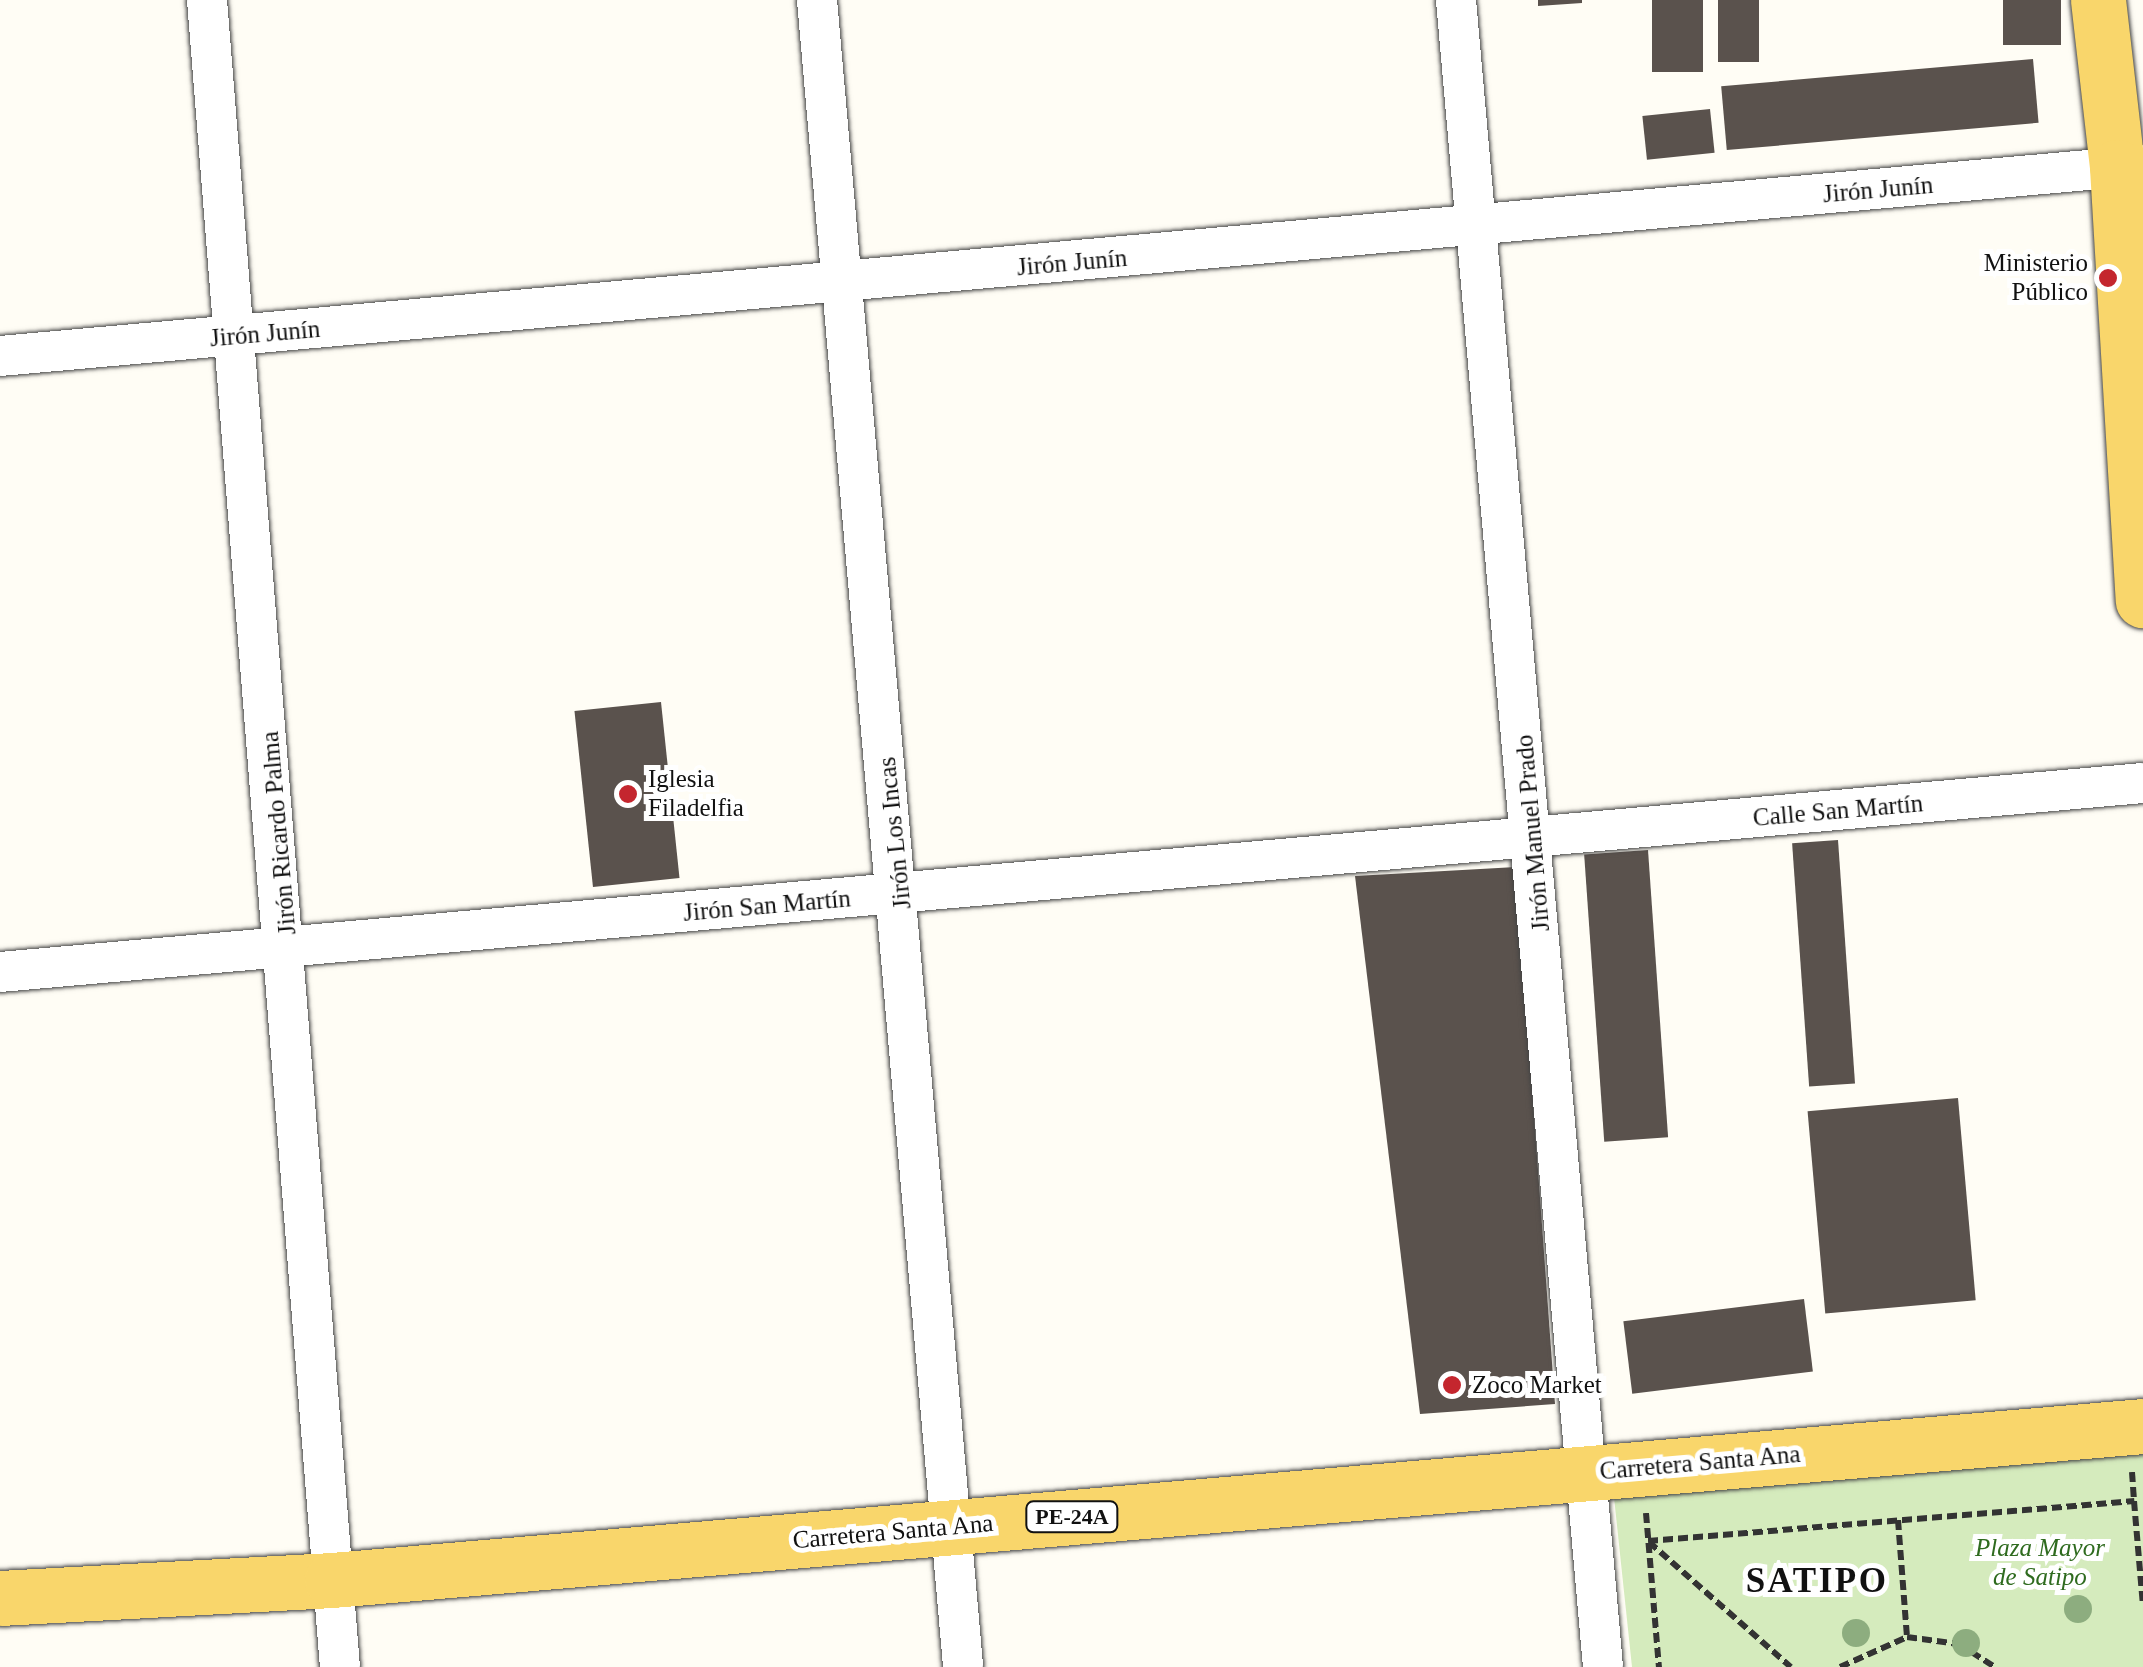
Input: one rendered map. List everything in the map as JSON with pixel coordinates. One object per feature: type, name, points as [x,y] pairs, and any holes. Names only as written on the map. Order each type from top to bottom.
[{"type":"main road","points":[[2098,0],[2130,166],[2143,600]]},
{"type":"main road","name":"Carretera Santa Ana","points":[[0,1598],[332,1580],[1590,1472],[2137,1441]]},
{"type":"street","name":"Jirón Ricardo Palma","points":[[207,0],[289,948],[340,1667]]},
{"type":"street","name":"Jirón Los Incas","points":[[817,0],[836,284],[902,894],[964,1667]]},
{"type":"street","name":"Jirón Manuel Prado","points":[[1456,0],[1534,838],[1604,1667]]},
{"type":"street","name":"Jirón Junín","points":[[0,356],[1477,228],[2130,166]]},
{"type":"street","name":"Calle San Martín","points":[[1534,838],[2143,784]]},
{"type":"street","name":"Jirón San Martín","points":[[0,972],[1534,838]]},
{"type":"path","points":[[2137,1441],[2134,1501],[2143,1606]]},
{"type":"path","points":[[1645,1497],[1659,1667]]},
{"type":"path","points":[[1648,1541],[2134,1501]]},
{"type":"path","points":[[1898,1520],[1907,1637]]},
{"type":"path","points":[[1648,1541],[1792,1667]]},
{"type":"path","points":[[1840,1667],[1907,1637],[1959,1644],[1995,1667]]},
{"type":"green space","name":"Plaza Mayor de Satipo","points":[[2143,1452],[2143,1667],[1632,1667],[1614,1497]]},
{"type":"building","points":[[1538,0],[1582,0],[1582,3],[1538,6]]},
{"type":"building","points":[[1652,0],[1703,0],[1703,72],[1652,72]]},
{"type":"building","points":[[1718,0],[1759,0],[1759,62],[1718,62]]},
{"type":"building","points":[[2003,0],[2061,0],[2061,45],[2003,45]]},
{"type":"building","points":[[2033,59],[2039,123],[1727,150],[1721,86]]},
{"type":"building","points":[[1710,109],[1715,153],[1647,160],[1642,116]]},
{"type":"building","name":"Iglesia Filadelfia","points":[[661,702],[680,878],[593,887],[574,711]]},
{"type":"building","points":[[1838,840],[1855,1083],[1809,1087],[1792,843]]},
{"type":"building","points":[[1648,850],[1668,1137],[1604,1142],[1584,854]]},
{"type":"building","points":[[1516,867],[1555,1404],[1420,1414],[1355,876]]},
{"type":"building","points":[[1958,1098],[1976,1300],[1825,1313],[1808,1111]]},
{"type":"building","points":[[1804,1299],[1813,1371],[1632,1394],[1623,1321]]},
{"type":"place","name":"Ministerio Público","points":[[2108,278]]},
{"type":"place","name":"Iglesia Filadelfia","points":[[628,794]]},
{"type":"place","name":"Zoco Market","points":[[1452,1385]]},
{"type":"district","name":"SATIPO","points":[[1817,1581]]}]
